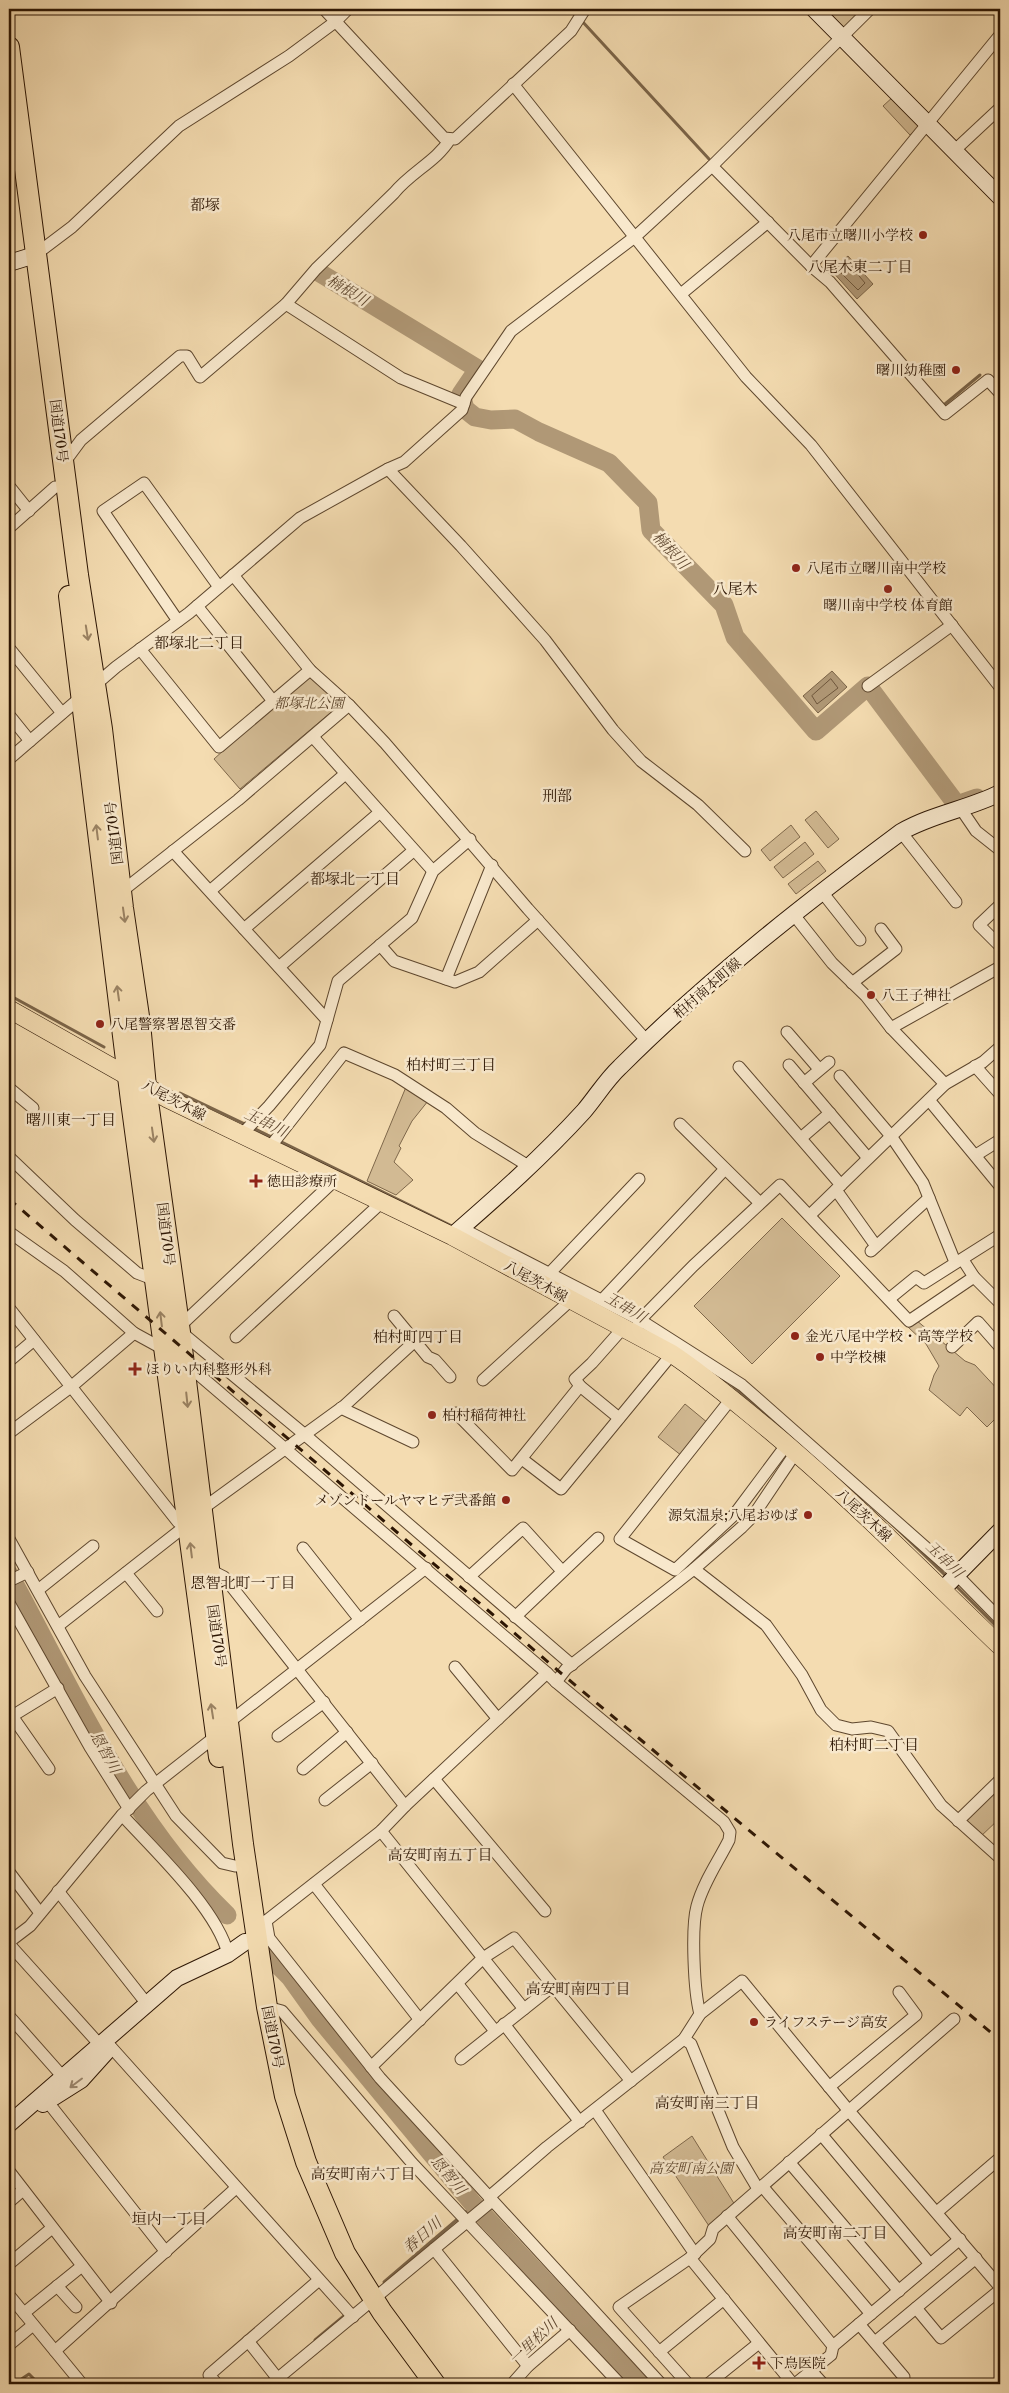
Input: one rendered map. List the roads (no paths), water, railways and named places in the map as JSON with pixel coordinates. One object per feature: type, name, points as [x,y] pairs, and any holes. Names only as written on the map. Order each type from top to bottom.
[{"type":"highway","name":"国道170号","points":[[9,47],[23,259],[64,464],[129,1076],[164,1281],[180,1329],[192,1518],[208,1569],[235,1866],[242,1915],[247,1941],[262,1973],[285,2096],[306,2162],[345,2253],[363,2307],[435,2384]]},
{"type":"highway","name":"国道170号","points":[[9,133],[23,259],[55,487],[121,892],[140,1023],[164,1281],[165,1350],[192,1518],[222,1730],[255,2010],[274,2098],[296,2167],[336,2258],[363,2307],[420,2384]]},
{"type":"main road","name":"八尾茨木線","points":[[9,1008],[146,1087],[381,1203],[457,1232],[546,1278],[570,1300],[634,1327],[694,1368],[950,1582],[1000,1646]]},
{"type":"street","points":[[324,9],[444,138],[456,139],[571,31],[585,9]]},
{"type":"street","points":[[23,259],[72,227],[179,126],[289,56],[335,22],[348,9]]},
{"type":"street","points":[[814,9],[1000,197]]},
{"type":"street","points":[[9,759],[62,712],[197,606],[300,518],[404,462],[462,410],[511,331],[636,236],[712,166],[870,9]]},
{"type":"street","points":[[811,266],[998,42]]},
{"type":"street","points":[[513,84],[636,236],[746,377],[811,445],[1000,687]]},
{"type":"street","points":[[955,150],[1000,108]]},
{"type":"street","points":[[64,464],[81,440],[180,356],[187,356],[200,377],[286,304],[316,268],[403,182],[445,148],[450,138]]},
{"type":"street","points":[[712,166],[811,266],[830,282],[945,414],[988,380],[1000,393]]},
{"type":"street","points":[[681,294],[768,222]]},
{"type":"street","points":[[286,304],[401,378],[464,404]]},
{"type":"street","points":[[388,469],[461,546],[544,640],[612,730],[635,754],[698,805],[745,851]]},
{"type":"street","points":[[178,621],[103,512],[144,483],[219,588]]},
{"type":"street","points":[[9,486],[29,511]]},
{"type":"street","points":[[9,528],[55,487]]},
{"type":"street","points":[[233,575],[310,670],[349,704],[470,839],[538,920],[647,1041]]},
{"type":"street","points":[[197,606],[273,702]]},
{"type":"street","points":[[868,686],[952,625]]},
{"type":"street","points":[[9,648],[62,712]]},
{"type":"street","points":[[140,649],[219,747],[310,670]]},
{"type":"street","points":[[121,892],[313,737],[349,704]]},
{"type":"street","points":[[9,715],[30,741]]},
{"type":"street","points":[[313,737],[344,774],[433,871]]},
{"type":"street","points":[[210,891],[344,774]]},
{"type":"street","name":"柏村南本町線","points":[[457,1232],[530,1167],[584,1111],[618,1069],[647,1041],[733,965],[822,892],[915,823],[982,802],[1000,793]]},
{"type":"street","points":[[960,809],[976,831],[999,848]]},
{"type":"street","points":[[244,929],[380,813]]},
{"type":"street","points":[[901,832],[956,902]]},
{"type":"street","points":[[242,1134],[269,1106],[320,1045],[338,980],[412,918],[433,871],[470,839]]},
{"type":"street","points":[[279,967],[413,850]]},
{"type":"street","points":[[173,851],[327,1020]]},
{"type":"street","points":[[446,979],[492,866]]},
{"type":"street","points":[[822,892],[860,940]]},
{"type":"street","points":[[1000,904],[979,925],[1000,946]]},
{"type":"street","points":[[794,915],[832,963],[866,996],[891,1028],[945,1084]]},
{"type":"street","points":[[380,945],[394,961],[455,982],[479,972],[538,920]]},
{"type":"street","points":[[852,982],[896,949],[881,929]]},
{"type":"street","points":[[891,1028],[1000,967]]},
{"type":"street","points":[[786,1032],[819,1069]]},
{"type":"street","points":[[810,1215],[945,1084],[983,1062],[1000,1047]]},
{"type":"street","points":[[270,1148],[344,1053],[395,1075],[446,1108],[475,1133],[530,1167]]},
{"type":"street","points":[[804,1083],[829,1062]]},
{"type":"street","points":[[789,1065],[868,1158]]},
{"type":"street","points":[[975,1066],[1000,1094]]},
{"type":"street","points":[[739,1067],[801,1138],[838,1188],[874,1248],[929,1198]]},
{"type":"street","points":[[840,1076],[891,1136],[923,1183],[959,1261],[999,1301]]},
{"type":"street","points":[[9,1088],[33,1108]]},
{"type":"street","points":[[929,1100],[1000,1186]]},
{"type":"street","points":[[801,1138],[830,1113]]},
{"type":"street","points":[[680,1124],[760,1203]]},
{"type":"street","points":[[976,1155],[1000,1140]]},
{"type":"street","points":[[9,1157],[75,1220],[136,1273],[164,1281]]},
{"type":"street","points":[[602,1300],[725,1168]]},
{"type":"street","points":[[639,1179],[546,1278],[602,1300],[634,1327],[742,1385],[793,1427],[950,1582],[1000,1619]]},
{"type":"street","points":[[334,1180],[180,1329],[572,1665]]},
{"type":"street","points":[[619,1418],[580,1386],[575,1379],[634,1327],[780,1185],[909,1321],[974,1277]]},
{"type":"street","points":[[236,1337],[381,1203]]},
{"type":"street","points":[[9,1232],[64,1272],[134,1333],[165,1350]]},
{"type":"street","points":[[889,1299],[916,1277],[924,1283],[1000,1235]]},
{"type":"street","points":[[483,1380],[570,1300]]},
{"type":"street","points":[[9,1308],[178,1522],[192,1518]]},
{"type":"street","points":[[394,1316],[428,1357],[435,1360],[450,1377]]},
{"type":"street","points":[[952,1347],[978,1322],[1000,1346]]},
{"type":"street","points":[[11,1427],[72,1386],[134,1333]]},
{"type":"street","points":[[9,1361],[34,1340]]},
{"type":"street","points":[[58,1626],[192,1518],[341,1408],[415,1341]]},
{"type":"street","points":[[522,1459],[561,1489],[672,1354]]},
{"type":"street","points":[[183,1361],[426,1568],[556,1682],[724,1822],[730,1832],[729,1840],[702,1890],[696,1909],[696,1998],[700,2014]]},
{"type":"street","points":[[456,1413],[512,1470],[580,1386]]},
{"type":"street","points":[[732,1399],[620,1539],[675,1570],[734,1515],[791,1448]]},
{"type":"street","points":[[341,1408],[413,1442]]},
{"type":"street","points":[[556,1682],[572,1665],[694,1569],[753,1516],[791,1448]]},
{"type":"street","points":[[469,1577],[523,1528],[562,1571]]},
{"type":"street","points":[[950,1582],[1000,1531]]},
{"type":"street","points":[[514,1616],[556,1580],[562,1571],[598,1538]]},
{"type":"street","points":[[9,1539],[84,1676],[149,1787],[222,1863],[235,1866]]},
{"type":"street","points":[[38,1590],[93,1546]]},
{"type":"street","points":[[303,1548],[360,1620]]},
{"type":"street","points":[[363,2307],[319,2280],[10,1940],[30,1926],[127,1810],[149,1787],[426,1568]]},
{"type":"street","points":[[208,1569],[224,1577],[405,1806]]},
{"type":"street","points":[[694,1569],[766,1624],[802,1675],[821,1710],[836,1725],[852,1729],[871,1727],[888,1731],[941,1805],[1000,1858]]},
{"type":"street","points":[[9,1581],[26,1572]]},
{"type":"street","points":[[126,1573],[157,1611]]},
{"type":"street","points":[[9,1603],[127,1810],[192,1891],[225,1941],[269,1938],[371,2067],[490,2199],[662,2384]]},
{"type":"street","points":[[455,1667],[498,1719]]},
{"type":"street","points":[[9,2126],[63,2077],[105,2046],[145,2006],[177,1978],[247,1941],[314,1884],[381,1831],[434,1778],[547,1673]]},
{"type":"street","points":[[49,1769],[10,1717],[58,1688]]},
{"type":"street","points":[[278,1736],[324,1702]]},
{"type":"street","points":[[303,1769],[347,1732]]},
{"type":"street","points":[[325,1800],[372,1763]]},
{"type":"street","points":[[434,1778],[545,1911]]},
{"type":"street","points":[[958,1821],[1000,1780]]},
{"type":"street","points":[[381,1831],[524,2009]]},
{"type":"street","points":[[9,1872],[40,1913]]},
{"type":"street","points":[[314,1884],[420,2020]]},
{"type":"street","points":[[58,1891],[145,2006]]},
{"type":"street","points":[[371,2067],[483,1958],[514,1938],[631,2081]]},
{"type":"street","points":[[248,2341],[274,2381],[434,2249],[464,2219],[580,2122],[684,2039],[700,2014],[742,1981],[849,2111],[1000,2287]]},
{"type":"street","points":[[461,2059],[553,1986]]},
{"type":"street","points":[[460,1987],[499,2028],[580,2122]]},
{"type":"street","points":[[829,2087],[916,2015],[899,1992]]},
{"type":"street","points":[[267,2007],[282,2011],[464,2219],[620,2384]]},
{"type":"street","points":[[9,2016],[63,2077]]},
{"type":"street","points":[[688,2384],[619,2307],[693,2256],[710,2239],[713,2229],[727,2216],[954,2019]]},
{"type":"street","points":[[684,2039],[692,2044],[733,2147],[760,2187],[871,2314]]},
{"type":"street","points":[[9,2126],[81,2080],[105,2046]]},
{"type":"street","points":[[48,2101],[166,2252]]},
{"type":"street","points":[[595,2110],[724,2299],[794,2384],[831,2356],[833,2346],[960,2239]]},
{"type":"street","points":[[821,2134],[930,2264]]},
{"type":"street","points":[[937,2212],[1000,2158]]},
{"type":"street","points":[[789,2162],[898,2291]]},
{"type":"street","points":[[9,2171],[110,2303]]},
{"type":"street","points":[[55,2351],[236,2188]]},
{"type":"street","points":[[9,2202],[23,2190]]},
{"type":"street","points":[[727,2216],[833,2346]]},
{"type":"street","points":[[9,2264],[52,2228]]},
{"type":"street","points":[[434,2249],[525,2363]]},
{"type":"street","points":[[875,2342],[976,2258]]},
{"type":"street","points":[[24,2313],[82,2266]]},
{"type":"street","points":[[217,2384],[209,2374],[319,2280]]},
{"type":"street","points":[[57,2286],[76,2308]]},
{"type":"street","points":[[916,2308],[941,2338],[1000,2290]]},
{"type":"street","points":[[9,2295],[82,2384]]},
{"type":"street","points":[[659,2352],[724,2299]]},
{"type":"street","points":[[859,2324],[904,2377]]},
{"type":"street","points":[[9,2345],[33,2325]]},
{"type":"street","points":[[512,2384],[525,2363],[568,2328]]},
{"type":"street","points":[[708,2384],[760,2343]]},
{"type":"street","points":[[812,2372],[823,2384]]},
{"type":"water","points":[[848,256],[873,284],[857,299],[831,270]]},
{"type":"water","points":[[832,671],[847,687],[818,713],[803,696]]},
{"type":"waterway","points":[[581,20],[709,159]]},
{"type":"waterway","name":"楠根川","points":[[320,273],[478,369],[461,394],[465,409],[475,417],[491,420],[515,419],[539,432],[609,463],[648,503],[651,530],[724,605],[735,637],[816,731],[868,686],[957,805],[977,798]]},
{"type":"waterway","points":[[941,405],[945,404],[980,375]]},
{"type":"waterway","name":"玉串川","points":[[9,995],[104,1047]]},
{"type":"waterway","name":"玉串川","points":[[180,1093],[247,1125]]},
{"type":"waterway","name":"玉串川","points":[[253,1128],[454,1227]]},
{"type":"waterway","name":"玉串川","points":[[731,1384],[770,1417]]},
{"type":"waterway","name":"玉串川","points":[[893,1525],[948,1578]]},
{"type":"waterway","name":"恩智川","points":[[9,1574],[80,1709],[132,1797],[161,1839],[192,1878],[227,1915]]},
{"type":"waterway","name":"玉串川","points":[[954,1584],[1000,1630]]},
{"type":"waterway","name":"恩智川","points":[[269,1956],[290,1977],[320,2019],[474,2205],[640,2384]]},
{"type":"waterway","name":"春日川","points":[[384,2282],[474,2205]]},
{"type":"waterway","name":"春日川","points":[[315,2340],[345,2315]]},
{"type":"waterway","name":"一里松川","points":[[568,2325],[577,2316]]},
{"type":"waterway","name":"春日川","points":[[14,2384],[29,2374],[39,2384]]},
{"type":"railway","points":[[9,1199],[562,1674],[1000,2040]]},
{"type":"place","name":"八尾市立曙川小学校","points":[[923,235]]},
{"type":"place","name":"曙川幼稚園","points":[[956,370]]},
{"type":"place","name":"八尾市立曙川南中学校","points":[[796,568]]},
{"type":"place","name":"曙川南中学校 体育館","points":[[888,589]]},
{"type":"place","name":"八王子神社","points":[[871,995]]},
{"type":"place","name":"八尾警察署恩智交番","points":[[100,1024]]},
{"type":"place","name":"徳田診療所","points":[[256,1181]]},
{"type":"place","name":"金光八尾中学校・高等学校","points":[[795,1336]]},
{"type":"place","name":"中学校棟","points":[[820,1357]]},
{"type":"place","name":"ほりい内科整形外科","points":[[135,1369]]},
{"type":"place","name":"柏村稲荷神社","points":[[432,1415]]},
{"type":"place","name":"メゾンドールヤマヒデ弐番館","points":[[506,1500]]},
{"type":"place","name":"源気温泉;八尾おゆば","points":[[808,1515]]},
{"type":"place","name":"ライフステージ高安","points":[[754,2022]]},
{"type":"place","name":"下鳥医院","points":[[759,2363]]},
{"type":"district","name":"都塚","points":[[205,204]]},
{"type":"district","name":"八尾木東二丁目","points":[[860,266]]},
{"type":"district","name":"八尾木","points":[[735,588]]},
{"type":"district","name":"都塚北二丁目","points":[[199,642]]},
{"type":"district","name":"刑部","points":[[557,795]]},
{"type":"district","name":"都塚北一丁目","points":[[355,878]]},
{"type":"district","name":"柏村町三丁目","points":[[451,1064]]},
{"type":"district","name":"曙川東一丁目","points":[[71,1119]]},
{"type":"district","name":"柏村町四丁目","points":[[418,1336]]},
{"type":"district","name":"恩智北町一丁目","points":[[243,1582]]},
{"type":"district","name":"柏村町二丁目","points":[[874,1744]]},
{"type":"district","name":"高安町南五丁目","points":[[440,1854]]},
{"type":"district","name":"高安町南四丁目","points":[[578,1988]]},
{"type":"district","name":"高安町南三丁目","points":[[707,2102]]},
{"type":"district","name":"高安町南六丁目","points":[[363,2173]]},
{"type":"district","name":"垣内一丁目","points":[[169,2218]]},
{"type":"district","name":"高安町南二丁目","points":[[835,2232]]},
{"type":"park label","name":"都塚北公園","points":[[309,703]]},
{"type":"park label","name":"高安町南公園","points":[[691,2168]]}]
